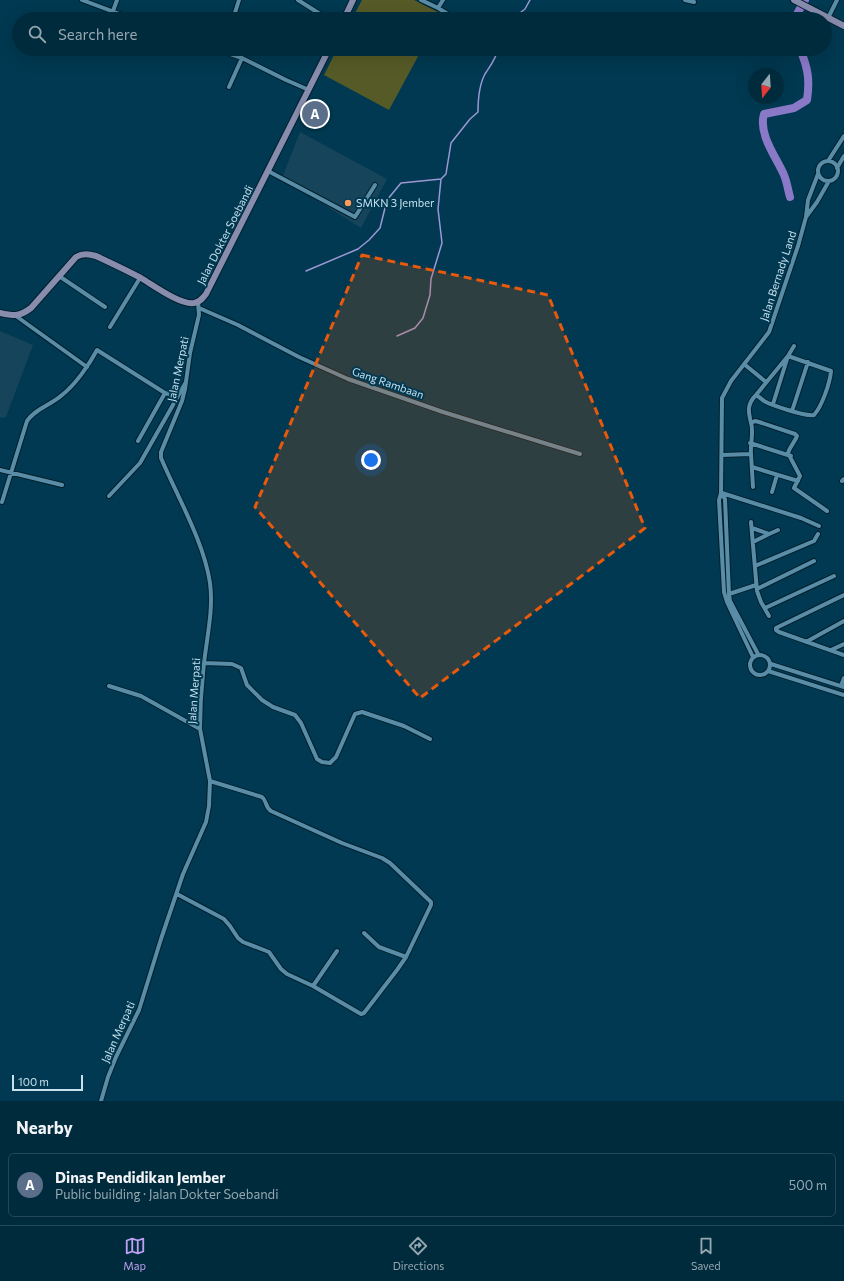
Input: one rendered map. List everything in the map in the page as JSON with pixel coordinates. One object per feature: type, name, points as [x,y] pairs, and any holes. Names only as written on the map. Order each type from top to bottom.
[{"type":"main road","points":[[347,12],[353,0]]},
{"type":"main road","points":[[794,0],[816,12]]},
{"type":"main road","points":[[832,20],[844,26]]},
{"type":"main road","name":"Jalan Dokter Soebandi","points":[[199,305],[206,294],[325,56]]},
{"type":"main road","points":[[0,313],[16,316],[23,314],[31,308],[80,254],[96,256],[179,300],[199,305]]},
{"type":"street","points":[[82,0],[114,11],[117,0]]},
{"type":"street","points":[[235,12],[239,0]]},
{"type":"street","points":[[298,0],[317,12]]},
{"type":"street","points":[[421,0],[445,12]]},
{"type":"street","points":[[438,8],[443,0]]},
{"type":"street","points":[[685,0],[694,2]]},
{"type":"street","points":[[831,12],[837,0]]},
{"type":"street","points":[[237,56],[308,90]]},
{"type":"street","points":[[229,88],[242,58]]},
{"type":"street","points":[[844,136],[828,161],[821,164],[818,169],[818,174],[822,179],[829,181],[835,177],[837,168],[844,156]]},
{"type":"street","points":[[828,161],[834,164],[837,168]]},
{"type":"street","points":[[268,171],[355,217],[374,185]]},
{"type":"street","name":"Jalan Bernady Land","points":[[756,656],[725,596],[719,500],[721,493],[722,398],[724,392],[772,326],[806,217],[808,200],[818,174]]},
{"type":"street","name":"Jalan Bernady Land","points":[[806,217],[829,181]]},
{"type":"street","points":[[59,276],[105,307]]},
{"type":"street","points":[[110,328],[140,278]]},
{"type":"street","name":"Jalan Merpati","points":[[101,1101],[113,1065],[139,1010],[186,865],[206,822],[209,806],[210,781],[208,762],[200,729],[204,663],[211,603],[208,575],[202,554],[164,465],[161,452],[162,445],[182,401],[199,305]]},
{"type":"street","name":"Gang Rambaan","points":[[199,305],[299,357],[348,379],[443,412],[580,454]]},
{"type":"street","points":[[16,316],[87,367]]},
{"type":"street","points":[[753,487],[750,443],[752,430],[749,416],[750,403],[788,356],[794,346]]},
{"type":"street","points":[[2,502],[25,425],[30,417],[63,395],[87,367],[97,350],[165,393],[177,396]]},
{"type":"street","points":[[756,395],[765,402],[792,411],[808,416],[815,414],[824,396],[832,371],[788,356]]},
{"type":"street","points":[[773,404],[788,356]]},
{"type":"street","points":[[792,411],[808,362]]},
{"type":"street","points":[[744,364],[766,382]]},
{"type":"street","points":[[109,496],[140,462],[186,382]]},
{"type":"street","points":[[138,441],[165,393]]},
{"type":"street","points":[[751,423],[755,421],[759,422],[797,436],[788,453],[791,456],[800,476],[794,488],[827,511]]},
{"type":"street","points":[[750,443],[791,456]]},
{"type":"street","points":[[722,455],[751,454]]},
{"type":"street","points":[[752,467],[798,482]]},
{"type":"street","points":[[0,470],[62,485]]},
{"type":"street","points":[[772,492],[777,475]]},
{"type":"street","points":[[721,493],[801,518],[820,526]]},
{"type":"street","name":"Jalan Bernady Land","points":[[721,493],[725,499],[729,594],[733,607],[756,656]]},
{"type":"street","points":[[751,522],[758,595],[769,616]]},
{"type":"street","points":[[752,528],[769,534]]},
{"type":"street","points":[[753,542],[778,530]]},
{"type":"street","points":[[755,566],[814,540],[818,534]]},
{"type":"street","points":[[729,594],[757,587],[814,561]]},
{"type":"street","points":[[765,608],[834,576]]},
{"type":"street","points":[[844,595],[776,628],[776,631],[844,655]]},
{"type":"street","points":[[806,642],[844,621]]},
{"type":"street","points":[[831,650],[844,644]]},
{"type":"street","name":"Jalan Bernady Land","points":[[842,687],[771,664],[767,657],[762,654],[751,660],[750,665],[753,673],[761,675],[768,671],[844,695]]},
{"type":"street","points":[[204,663],[232,664],[241,668],[247,685],[262,700],[273,707],[295,715],[301,723],[317,759],[322,762],[330,762],[336,757],[355,714],[362,712],[404,726],[430,739]]},
{"type":"street","points":[[768,671],[771,664]]},
{"type":"street","points":[[842,687],[844,678]]},
{"type":"street","points":[[109,686],[141,696],[200,729]]},
{"type":"street","points":[[177,894],[224,919],[238,938],[243,942],[270,952],[281,969],[287,974],[362,1014],[406,957],[430,908],[431,904],[390,863],[382,858],[342,843],[271,811],[268,809],[262,797],[210,781]]},
{"type":"street","points":[[364,933],[378,947],[406,957]]},
{"type":"street","points":[[312,986],[337,951]]},
{"type":"highlighted area","points":[[362,255],[548,295],[645,528],[420,698],[255,507]]},
{"type":"shaded area","name":"SMKN 3 Jember","points":[[300,132],[387,179],[361,228],[282,178]]},
{"type":"shaded area","points":[[0,331],[33,345],[6,417],[0,418]]},
{"type":"green space","points":[[362,0],[414,0],[438,12],[356,12]]},
{"type":"green space","points":[[334,56],[418,56],[389,110],[324,75]]},
{"type":"waterway","points":[[521,12],[525,9],[530,0]]},
{"type":"waterway","points":[[798,12],[805,0]]},
{"type":"waterway","points":[[397,336],[415,328],[423,318],[430,295],[431,279],[442,243],[438,209],[441,179],[446,174],[451,143],[470,119],[478,112],[481,83],[496,56]]},
{"type":"waterway","points":[[790,197],[784,175],[766,138],[763,122],[764,114],[794,108],[807,100],[808,74],[803,56]]},
{"type":"waterway","points":[[306,271],[358,249],[369,240],[380,228],[387,200],[401,183],[441,179]]},
{"type":"place","name":"Dinas Pendidikan Jember","points":[[315,114]]},
{"type":"place","name":"SMKN 3 Jember","points":[[348,203]]}]
